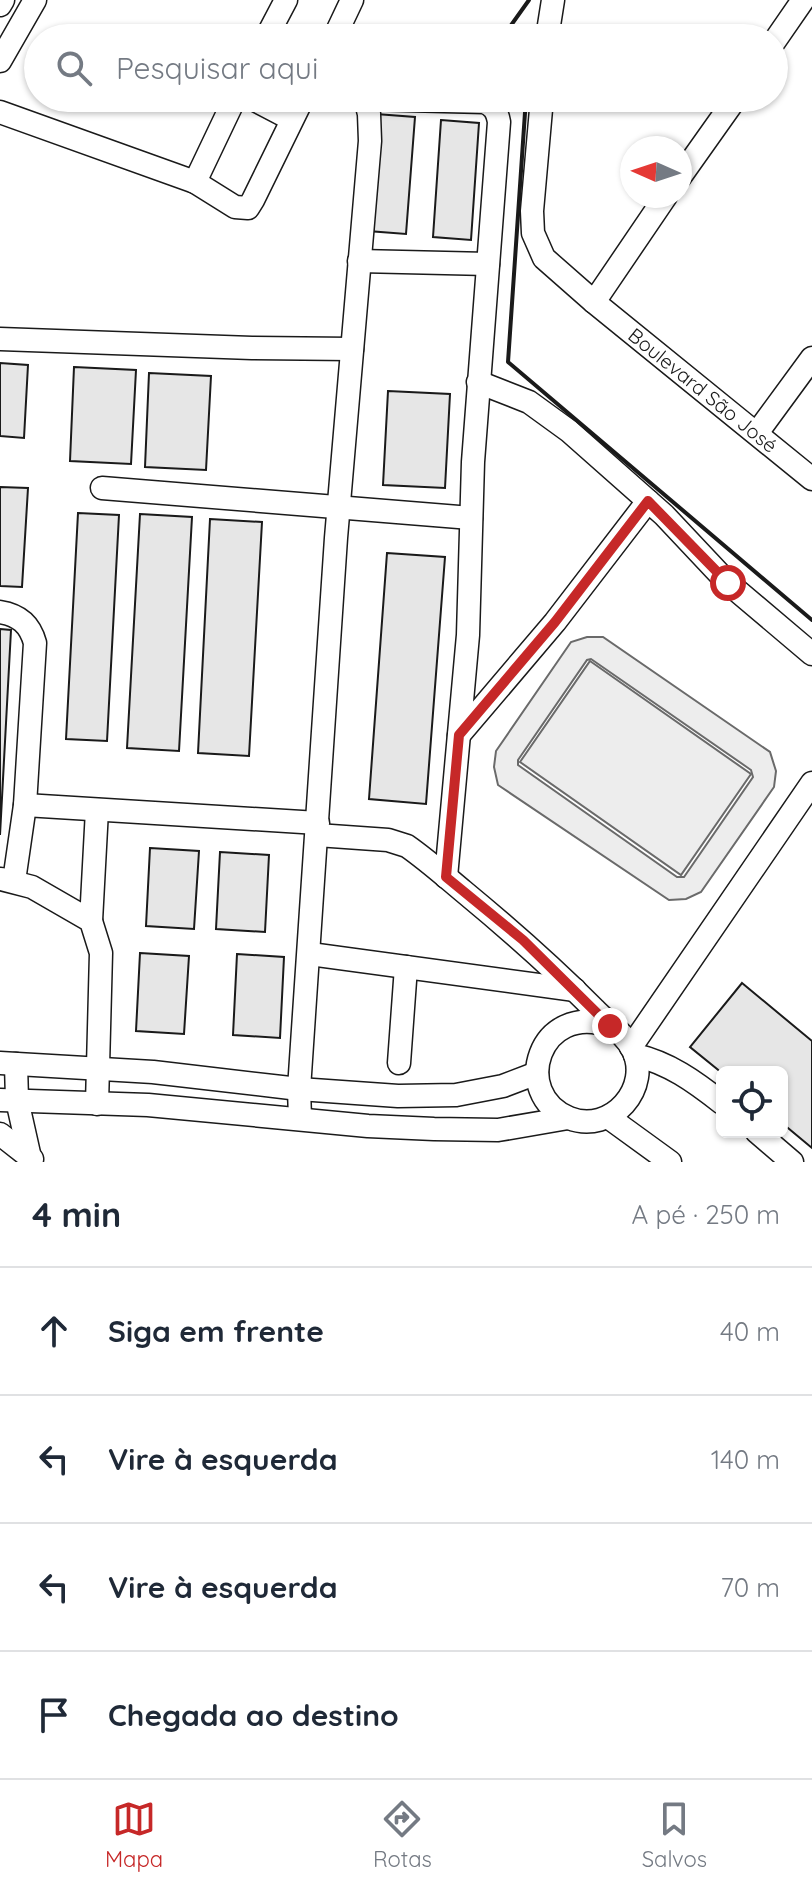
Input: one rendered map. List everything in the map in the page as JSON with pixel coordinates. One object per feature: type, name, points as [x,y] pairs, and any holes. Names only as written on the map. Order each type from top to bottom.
[{"type":"street","points":[[0,61],[35,0]]},
{"type":"street","points":[[273,24],[286,0]]},
{"type":"street","points":[[341,24],[352,0]]},
{"type":"street","points":[[549,24],[553,0]]},
{"type":"street","points":[[786,24],[803,0]]},
{"type":"street","points":[[0,112],[195,182],[235,207],[245,209],[253,200],[295,112]]},
{"type":"street","points":[[195,182],[228,112]]},
{"type":"street","points":[[278,112],[291,119]]},
{"type":"street","points":[[300,1118],[299,1089],[339,508],[370,141],[368,112]]},
{"type":"street","points":[[446,877],[468,635],[478,382],[499,131],[497,112]]},
{"type":"street","name":"Boulevard São José","points":[[541,112],[532,211],[533,233],[544,258],[812,479]]},
{"type":"street","points":[[692,160],[726,112]]},
{"type":"street","points":[[594,302],[658,208]]},
{"type":"street","points":[[359,261],[488,264]]},
{"type":"street","points":[[0,339],[352,349]]},
{"type":"street","points":[[757,433],[812,358]]},
{"type":"street","points":[[478,382],[529,402],[545,413],[648,501],[728,583],[812,654]]},
{"type":"street","points":[[102,488],[471,518]]},
{"type":"street","points":[[459,735],[555,622],[648,501]]},
{"type":"street","points":[[0,612],[22,620],[30,629],[35,643],[25,805],[7,880],[32,887],[91,921]]},
{"type":"street","points":[[633,1051],[812,783]]},
{"type":"street","points":[[25,805],[318,829],[402,843],[523,940],[622,1035],[633,1051],[637,1069],[636,1084],[630,1098],[608,1117],[582,1122],[568,1118],[552,1107],[541,1092],[537,1073],[545,1044],[554,1033],[581,1021],[596,1021],[610,1026]]},
{"type":"street","points":[[97,810],[91,921],[101,953],[97,1104]]},
{"type":"street","points":[[310,954],[575,990]]},
{"type":"street","points":[[399,1063],[406,967]]},
{"type":"street","points":[[633,1051],[676,1069],[716,1099]]},
{"type":"street","points":[[33,1160],[8,1100],[8,1064],[153,1072],[299,1089],[398,1096],[456,1095],[503,1086],[537,1073]]},
{"type":"street","points":[[8,1100],[148,1105],[368,1126],[466,1130],[498,1130],[568,1118]]},
{"type":"street","points":[[608,1117],[670,1162]]},
{"type":"street","points":[[0,1134],[33,1160]]},
{"type":"street","points":[[764,1138],[792,1162]]},
{"type":"shaded area","points":[[587,637],[603,637],[770,752],[776,771],[774,787],[701,892],[686,899],[669,900],[498,785],[494,767],[496,751],[571,642]],"holes":[[[591,659],[751,770],[753,777],[684,877],[677,877],[518,765],[518,760],[587,660]]]},
{"type":"shaded area","points":[[590,661],[751,774],[681,875],[520,762]]},
{"type":"building","points":[[376,114],[415,117],[406,234],[368,231]]},
{"type":"building","points":[[441,120],[479,123],[471,240],[433,237]]},
{"type":"building","points":[[0,363],[28,365],[24,438],[0,436]]},
{"type":"building","points":[[74,367],[136,370],[131,464],[70,461]]},
{"type":"building","points":[[149,373],[211,376],[206,470],[145,467]]},
{"type":"building","points":[[388,391],[450,394],[445,488],[383,485]]},
{"type":"building","points":[[0,487],[28,488],[22,587],[0,586]]},
{"type":"building","points":[[78,513],[119,515],[107,741],[66,739]]},
{"type":"building","points":[[140,514],[192,517],[179,751],[127,748]]},
{"type":"building","points":[[210,519],[262,522],[249,756],[198,753]]},
{"type":"building","points":[[387,553],[445,557],[426,804],[369,799]]},
{"type":"building","points":[[0,629],[11,630],[0,835]]},
{"type":"building","points":[[150,848],[199,851],[194,929],[146,926]]},
{"type":"building","points":[[220,852],[269,855],[265,932],[216,929]]},
{"type":"building","points":[[140,953],[189,956],[184,1034],[136,1031]]},
{"type":"building","points":[[237,954],[284,957],[280,1038],[233,1035]]},
{"type":"building","points":[[742,983],[812,1041],[812,1148],[788,1128],[788,1066],[716,1068],[690,1047]]},
{"type":"wall","points":[[512,24],[529,0]]},
{"type":"wall","points":[[525,112],[508,362],[812,620]]},
{"type":"route","points":[[610,1026],[523,940],[446,877],[459,735],[555,622],[648,501],[728,583]]}]
